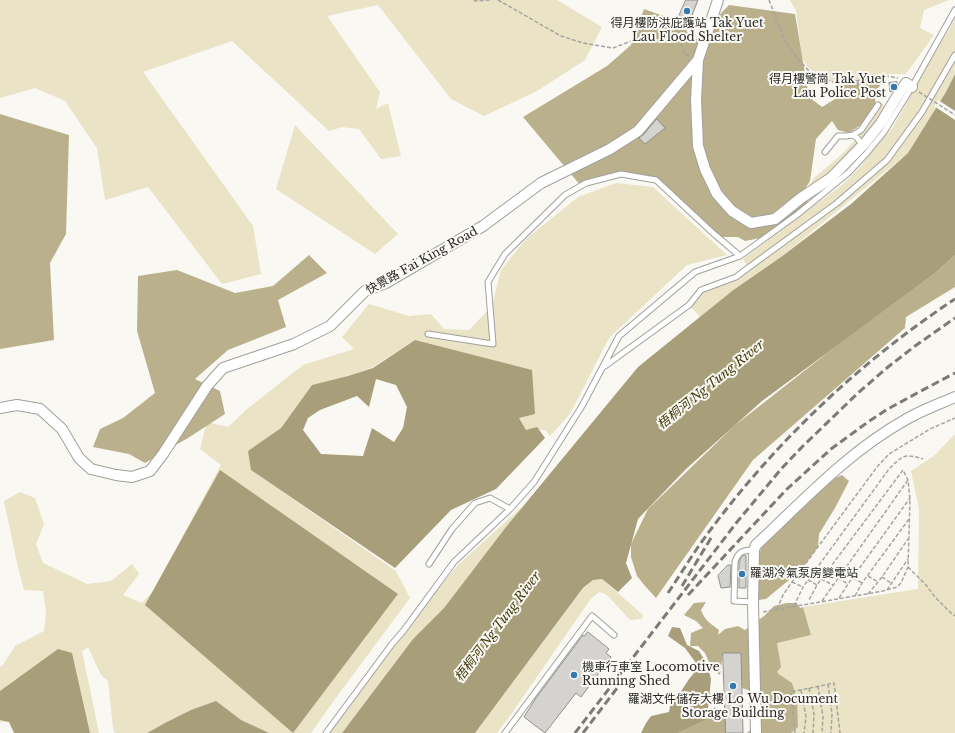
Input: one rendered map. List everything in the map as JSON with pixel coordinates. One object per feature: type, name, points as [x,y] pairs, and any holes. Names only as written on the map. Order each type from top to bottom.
[{"type":"street","points":[[718,0],[698,60],[696,100],[698,146],[705,169],[717,194],[732,212],[752,223],[775,219],[801,198],[831,178],[863,146],[881,123],[896,98],[912,87]]},
{"type":"street","name":"快景路 Fai King Road","points":[[0,408],[17,405],[40,408],[62,429],[79,458],[90,469],[132,477],[150,471],[163,454],[207,386],[223,368],[294,344],[330,326],[365,291],[386,283],[483,226],[541,183],[610,149],[638,131],[698,60]]},
{"type":"street","points":[[756,733],[753,602],[754,550],[756,545],[850,458],[906,419],[955,397]]},
{"type":"lane","points":[[326,733],[454,562],[510,508],[534,482],[582,406],[620,336],[695,272],[740,256],[798,214],[848,173],[884,132],[912,87],[955,10]]},
{"type":"lane","points":[[602,368],[689,304],[702,290],[736,277],[837,203],[887,160],[922,112],[955,55]]},
{"type":"lane","points":[[825,152],[838,136],[853,135],[860,130],[878,105]]},
{"type":"lane","points":[[853,135],[858,138],[863,146]]},
{"type":"lane","points":[[428,334],[493,344],[488,282],[506,254],[565,195],[586,183],[621,174],[656,180],[740,256]]},
{"type":"lane","points":[[429,564],[452,529],[475,503],[490,498],[510,508]]},
{"type":"lane","points":[[753,602],[734,601],[735,562],[741,552],[745,550],[754,550]]},
{"type":"lane","points":[[505,733],[592,616],[614,635]]},
{"type":"path","points":[[474,0],[490,0]]},
{"type":"path","points":[[498,0],[561,36],[583,43],[614,48],[671,26],[679,32],[684,54],[698,60]]},
{"type":"path","points":[[769,0],[784,39],[797,58],[810,71],[837,84],[893,76],[901,79],[955,115]]},
{"type":"path","points":[[856,81],[865,88],[878,105]]},
{"type":"path","points":[[777,609],[783,595],[792,582],[877,467],[889,454],[930,429],[955,418]]},
{"type":"path","points":[[794,606],[803,587],[889,470],[898,460],[905,456],[923,459]]},
{"type":"path","points":[[763,612],[868,594],[897,587],[908,567],[910,498],[908,480],[903,470],[816,585],[809,600]]},
{"type":"path","points":[[822,601],[908,480]]},
{"type":"path","points":[[839,598],[910,498]]},
{"type":"path","points":[[854,596],[909,518]]},
{"type":"path","points":[[868,594],[882,577],[909,538]]},
{"type":"path","points":[[887,590],[908,559]]},
{"type":"path","points":[[908,567],[926,585],[935,597],[955,616]]},
{"type":"path","points":[[868,576],[878,582]]},
{"type":"path","points":[[882,577],[891,583]]},
{"type":"path","points":[[838,578],[848,584]]},
{"type":"path","points":[[853,578],[862,583]]},
{"type":"path","points":[[821,579],[833,585]]},
{"type":"path","points":[[808,580],[816,585]]},
{"type":"path","points":[[792,582],[803,587]]},
{"type":"path","points":[[795,733],[791,692],[834,683],[840,733]]},
{"type":"path","points":[[828,684],[832,714],[831,733]]},
{"type":"path","points":[[818,686],[823,717],[822,733]]},
{"type":"path","points":[[809,688],[814,714],[813,733]]},
{"type":"path","points":[[801,690],[806,717],[804,733]]},
{"type":"shaded area","points":[[0,0],[557,0],[602,27],[585,60],[537,91],[484,116],[451,99],[378,5],[327,16],[380,92],[376,109],[388,103],[401,156],[381,159],[359,129],[342,127],[329,131],[232,41],[143,72],[253,226],[261,274],[222,284],[148,187],[105,200],[97,148],[65,101],[35,88],[0,98]]},
{"type":"shaded area","points":[[790,0],[949,0],[924,10],[920,28],[934,35],[906,74],[890,74],[837,86],[808,68],[802,57],[796,11]]},
{"type":"shaded area","points":[[729,5],[795,14],[809,97],[822,107],[840,96],[837,86],[877,77],[881,84],[876,92],[875,105],[862,124],[849,133],[838,130],[832,121],[816,139],[810,181],[803,192],[809,204],[766,237],[745,241],[738,237],[717,237],[652,179],[616,175],[581,186],[523,117],[607,66],[631,45],[644,9],[680,22],[694,41]]},
{"type":"shaded area","points":[[955,16],[955,74],[946,92],[908,153],[776,261],[728,294],[700,317],[690,306],[701,290],[740,276],[748,268],[743,259],[843,184],[861,166],[892,128],[899,117],[952,24]]},
{"type":"shaded area","points":[[882,103],[884,105],[883,111],[863,141],[860,135]]},
{"type":"shaded area","points":[[0,114],[69,135],[66,234],[50,263],[54,340],[0,349]]},
{"type":"shaded area","points":[[295,125],[398,234],[375,254],[276,189]]},
{"type":"shaded area","points":[[855,140],[859,145],[829,173],[808,188],[813,179],[842,154]]},
{"type":"shaded area","points":[[616,183],[653,187],[727,255],[687,265],[609,338],[570,414],[550,436],[545,430],[526,430],[518,418],[415,340],[373,367],[348,376],[312,385],[251,470],[396,571],[410,598],[311,733],[115,733],[113,728],[108,681],[101,675],[88,647],[82,651],[99,733],[15,733],[9,722],[0,722],[0,667],[3,665],[15,646],[44,631],[46,612],[43,591],[24,590],[4,501],[20,492],[35,498],[44,524],[36,544],[43,563],[87,584],[111,581],[132,564],[139,574],[123,595],[142,603],[153,591],[221,465],[200,449],[207,422],[228,427],[247,409],[303,365],[354,349],[342,337],[369,304],[409,316],[431,314],[444,329],[469,330],[492,306],[501,270],[526,239],[578,197]]},
{"type":"shaded area","points":[[309,255],[327,273],[278,300],[286,327],[228,350],[195,379],[220,391],[225,414],[145,463],[129,454],[93,447],[100,429],[123,418],[155,393],[137,331],[138,276],[177,270],[235,293],[273,286]]},
{"type":"shaded area","points":[[955,255],[955,287],[906,317],[905,328],[753,460],[656,598],[637,576],[631,557],[631,544],[648,509],[734,426],[840,343],[934,274]]},
{"type":"shaded area","points":[[955,434],[955,733],[765,733],[764,642],[811,635],[803,607],[918,589],[919,509],[911,471],[935,455]]},
{"type":"shaded area","points":[[842,475],[849,481],[819,534],[818,547],[801,570],[766,599],[758,600],[759,554],[762,547],[769,540],[766,534],[820,485]]},
{"type":"shaded area","points":[[524,505],[444,608],[413,639],[342,733],[325,733],[404,630],[457,566]]},
{"type":"shaded area","points":[[602,579],[643,615],[642,619],[630,620],[606,594],[599,592],[590,600],[497,733],[475,733],[582,590],[593,580]]},
{"type":"shaded area","points":[[706,602],[701,610],[706,619],[719,630],[718,635],[725,629],[738,626],[745,630],[764,616],[774,606],[787,603],[797,603],[800,608],[803,607],[811,635],[777,643],[781,667],[777,672],[792,683],[797,699],[798,727],[791,733],[747,733],[754,726],[755,692],[742,688],[741,653],[723,653],[720,675],[712,669],[705,653],[698,646],[690,646],[691,633],[703,628],[696,621],[684,615],[694,603]]},
{"type":"shaded area","points":[[715,707],[726,718],[726,733],[675,733],[707,717]]},
{"type":"water","name":"梧桐河 Ng Tung River","points":[[955,74],[955,255],[934,274],[762,401],[686,469],[638,519],[626,563],[632,578],[618,592],[602,579],[593,580],[583,588],[475,733],[342,733],[413,639],[444,608],[506,527],[638,367],[732,291],[781,257],[851,204],[908,153],[946,92]]},
{"type":"water","points":[[415,340],[532,370],[535,414],[519,418],[526,430],[537,427],[545,438],[496,489],[451,510],[395,568],[251,470],[248,451],[281,428],[312,385],[373,368]],"holes":[[[376,379],[396,385],[407,407],[403,428],[394,442],[372,428],[363,456],[321,454],[303,430],[308,418],[320,410],[357,396],[369,407]]]},
{"type":"water","points":[[220,470],[398,594],[293,733],[145,605]]},
{"type":"water","points":[[672,627],[680,628],[687,645],[699,651],[707,664],[711,679],[707,719],[677,733],[641,733],[651,716],[669,712],[672,696],[680,693],[699,667],[685,648],[668,636]]},
{"type":"water","points":[[58,649],[72,653],[90,733],[14,733],[9,722],[0,720],[0,691]]},
{"type":"water","points":[[216,701],[241,720],[269,733],[147,733],[191,710]]},
{"type":"pier","points":[[938,100],[955,111],[955,120],[934,106]]},
{"type":"building","name":"得月樓防洪庇護站 Tak Yuet Lau Flood Shelter","points":[[686,0],[698,0],[687,28],[676,23]]},
{"type":"building","name":"得月樓警崗 Tak Yuet Lau Police Post","points":[[897,82],[897,85],[893,91],[890,92],[889,83]]},
{"type":"building","points":[[657,119],[665,128],[645,144],[639,138]]},
{"type":"building","name":"羅湖冷氣泵房變電站","points":[[744,555],[746,555],[746,588],[739,588],[739,563]]},
{"type":"building","points":[[728,565],[731,565],[730,587],[721,588],[718,576]]},
{"type":"building","name":"機車行車室 Locomotive Running Shed","points":[[588,632],[609,649],[606,653],[611,657],[581,697],[576,693],[545,733],[524,717],[536,698],[583,635],[584,636]]},
{"type":"building","name":"羅湖文件儲存大樓 Lo Wu Document Storage Building","points":[[723,653],[741,653],[743,733],[726,733]]},
{"type":"railway","points":[[668,593],[698,547],[725,511],[783,443],[815,411],[882,352],[955,299]]},
{"type":"railway","points":[[575,733],[737,522],[782,468],[858,393],[915,346],[955,318]]},
{"type":"railway","points":[[688,595],[786,490],[831,449],[886,410],[955,373]]},
{"type":"railway","points":[[682,586],[711,538]]},
{"type":"railway","points":[[583,733],[624,679]]},
{"type":"place","name":"得月樓防洪庇護站 Tak Yuet Lau Flood Shelter","points":[[687,11]]},
{"type":"place","name":"得月樓警崗 Tak Yuet Lau Police Post","points":[[894,87]]},
{"type":"place","name":"羅湖冷氣泵房變電站","points":[[742,574]]},
{"type":"place","name":"機車行車室 Locomotive Running Shed","points":[[574,675]]},
{"type":"place","name":"羅湖文件儲存大樓 Lo Wu Document Storage Building","points":[[733,686]]}]
